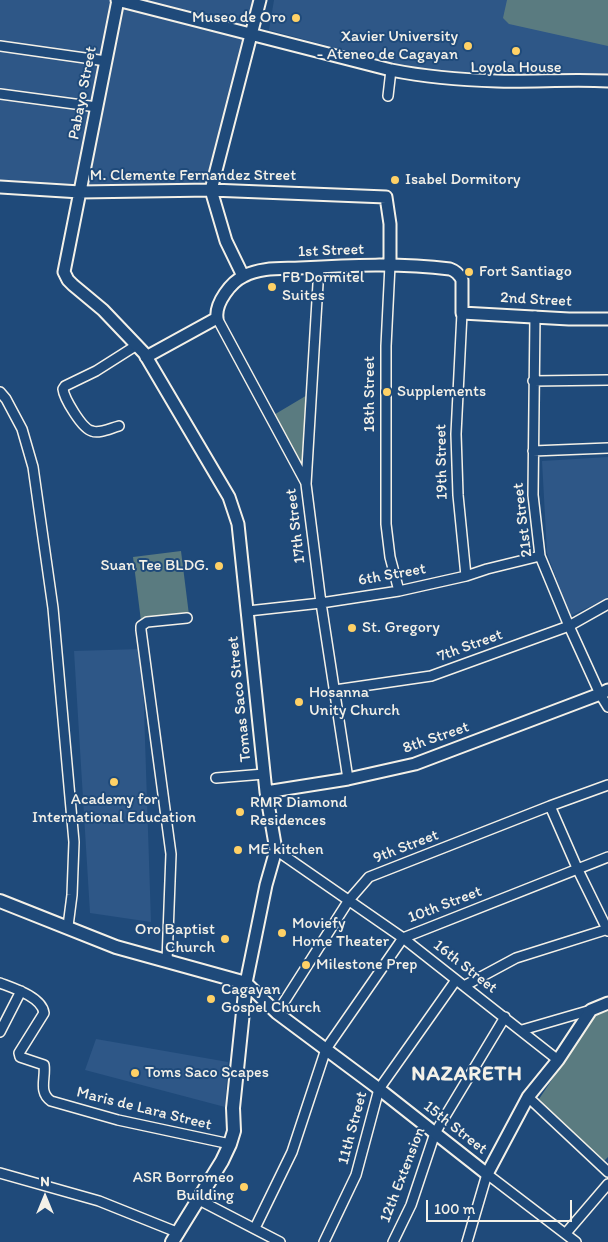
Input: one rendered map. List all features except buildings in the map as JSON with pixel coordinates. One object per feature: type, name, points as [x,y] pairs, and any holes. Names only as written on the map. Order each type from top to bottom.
[{"type":"main road","points":[[0,901],[68,926],[116,947],[246,983]]},
{"type":"main road","name":"Tomas Saco Street","points":[[176,1237],[222,1161],[234,1131],[233,1108],[246,983]]},
{"type":"street","points":[[118,0],[391,70],[422,76],[506,81],[557,79],[608,81]]},
{"type":"street","name":"Pabayo Street","points":[[80,192],[118,0]]},
{"type":"street","points":[[260,0],[211,190],[226,241],[243,276],[220,300],[217,318],[306,484]]},
{"type":"street","points":[[0,46],[106,61]]},
{"type":"street","points":[[388,96],[391,70]]},
{"type":"street","points":[[0,94],[97,107]]},
{"type":"street","name":"M. Clemente Fernandez Street","points":[[0,188],[80,192],[211,190],[386,197]]},
{"type":"street","name":"Tomas Saco Street","points":[[80,192],[65,264],[66,276],[73,285],[103,310],[146,357],[229,497],[238,524],[266,792],[276,850],[266,885],[246,983]]},
{"type":"street","name":"18th Street","points":[[386,197],[390,224],[386,346],[386,524],[390,557],[399,591]]},
{"type":"street","name":"1st Street","points":[[243,276],[262,270],[390,265],[450,269],[460,276],[463,286]]},
{"type":"street","name":"17th Street","points":[[319,267],[306,484],[321,603],[348,779]]},
{"type":"street","name":"19th Street","points":[[463,286],[456,434],[458,495],[466,576]]},
{"type":"street","name":"2nd Street","points":[[462,313],[569,319],[608,319]]},
{"type":"street","name":"21st Street","points":[[535,316],[532,451],[533,495],[540,556],[569,626],[604,692],[608,708]]},
{"type":"street","points":[[146,357],[217,318]]},
{"type":"street","points":[[119,426],[98,432],[89,430],[82,424],[64,395],[63,389],[65,386],[96,371],[137,345]]},
{"type":"street","points":[[533,381],[608,380]]},
{"type":"street","points":[[0,392],[6,399],[22,429],[33,467],[53,608],[74,842],[72,895],[68,926]]},
{"type":"street","points":[[532,451],[608,448]]},
{"type":"street","name":"6th Street","points":[[248,612],[399,591],[466,576],[540,556]]},
{"type":"street","name":"7th Street","points":[[334,690],[432,676],[569,626],[608,604]]},
{"type":"street","points":[[166,961],[171,854],[141,626],[147,622],[187,618]]},
{"type":"street","name":"8th Street","points":[[266,792],[348,779],[415,764],[604,692]]},
{"type":"street","points":[[216,778],[264,774]]},
{"type":"street","name":"9th Street","points":[[277,1014],[349,900],[369,877],[608,785]]},
{"type":"street","points":[[464,986],[516,958],[608,930],[578,870],[550,806]]},
{"type":"street","name":"16th Street","points":[[276,850],[403,938],[506,1017],[558,1060]]},
{"type":"street","name":"10th Street","points":[[255,1228],[292,1152],[326,1049],[403,938],[608,857]]},
{"type":"street","name":"11th Street","points":[[324,1242],[356,1175],[379,1089],[456,980]]},
{"type":"street","points":[[0,983],[21,991],[0,1032]]},
{"type":"street","name":"15th Street","points":[[246,983],[277,1014],[379,1089],[574,1241]]},
{"type":"street","name":"Maris de Lara Street","points":[[21,991],[41,1005],[44,1013],[19,1053],[20,1057],[44,1065],[43,1093],[51,1101],[118,1120],[230,1144]]},
{"type":"street","points":[[522,1030],[591,1010],[608,1003]]},
{"type":"street","points":[[467,1242],[487,1174],[528,1097],[558,1060],[591,1010]]},
{"type":"street","name":"12th Extension","points":[[393,1242],[411,1205],[435,1132],[506,1017]]},
{"type":"street","points":[[528,1097],[608,1172]]},
{"type":"street","points":[[0,1173],[99,1201],[176,1237]]},
{"type":"street","points":[[566,1233],[608,1184]]},
{"type":"street","points":[[199,1200],[280,1242]]},
{"type":"shaded area","points":[[0,0],[254,0],[208,187],[77,186],[0,182]]},
{"type":"shaded area","name":"Xavier University - Ateneo de Cagayan","points":[[274,0],[608,0],[608,78],[429,71],[400,65],[269,30]]},
{"type":"shaded area","points":[[608,457],[608,598],[570,616],[547,553],[542,461]]},
{"type":"shaded area","name":"Academy for International Education","points":[[142,649],[151,922],[90,913],[74,651]]},
{"type":"shaded area","points":[[96,1039],[228,1062],[225,1107],[85,1070]]},
{"type":"green space","points":[[507,0],[608,0],[608,46],[509,24],[503,18]]},
{"type":"green space","points":[[309,394],[302,470],[272,416]]},
{"type":"green space","points":[[181,551],[189,615],[141,621],[133,557]]},
{"type":"green space","points":[[608,1008],[608,1157],[604,1161],[539,1099],[597,1012]]},
{"type":"place","name":"Museo de Oro","points":[[296,18]]},
{"type":"place","name":"Xavier University - Ateneo de Cagayan","points":[[468,46]]},
{"type":"place","name":"Loyola House","points":[[516,51]]},
{"type":"place","name":"Isabel Dormitory","points":[[395,180]]},
{"type":"place","name":"Fort Santiago","points":[[469,272]]},
{"type":"place","name":"FB Dormitel Suites","points":[[272,287]]},
{"type":"place","name":"Supplements","points":[[387,392]]},
{"type":"place","name":"Suan Tee BLDG.","points":[[219,566]]},
{"type":"place","name":"St. Gregory","points":[[352,628]]},
{"type":"place","name":"Hosanna Unity Church","points":[[299,702]]},
{"type":"place","name":"Academy for International Education","points":[[114,782]]},
{"type":"place","name":"RMR Diamond Residences","points":[[240,812]]},
{"type":"place","name":"ME kitchen","points":[[238,850]]},
{"type":"place","name":"Moviefy Home Theater","points":[[282,933]]},
{"type":"place","name":"Oro Baptist Church","points":[[225,939]]},
{"type":"place","name":"Milestone Prep","points":[[306,965]]},
{"type":"place","name":"Cagayan Gospel Church","points":[[211,999]]},
{"type":"place","name":"Toms Saco Scapes","points":[[135,1073]]},
{"type":"place","name":"ASR Borromeo Building","points":[[244,1187]]},
{"type":"district","name":"NAZARETH","points":[[467,1075]]}]
